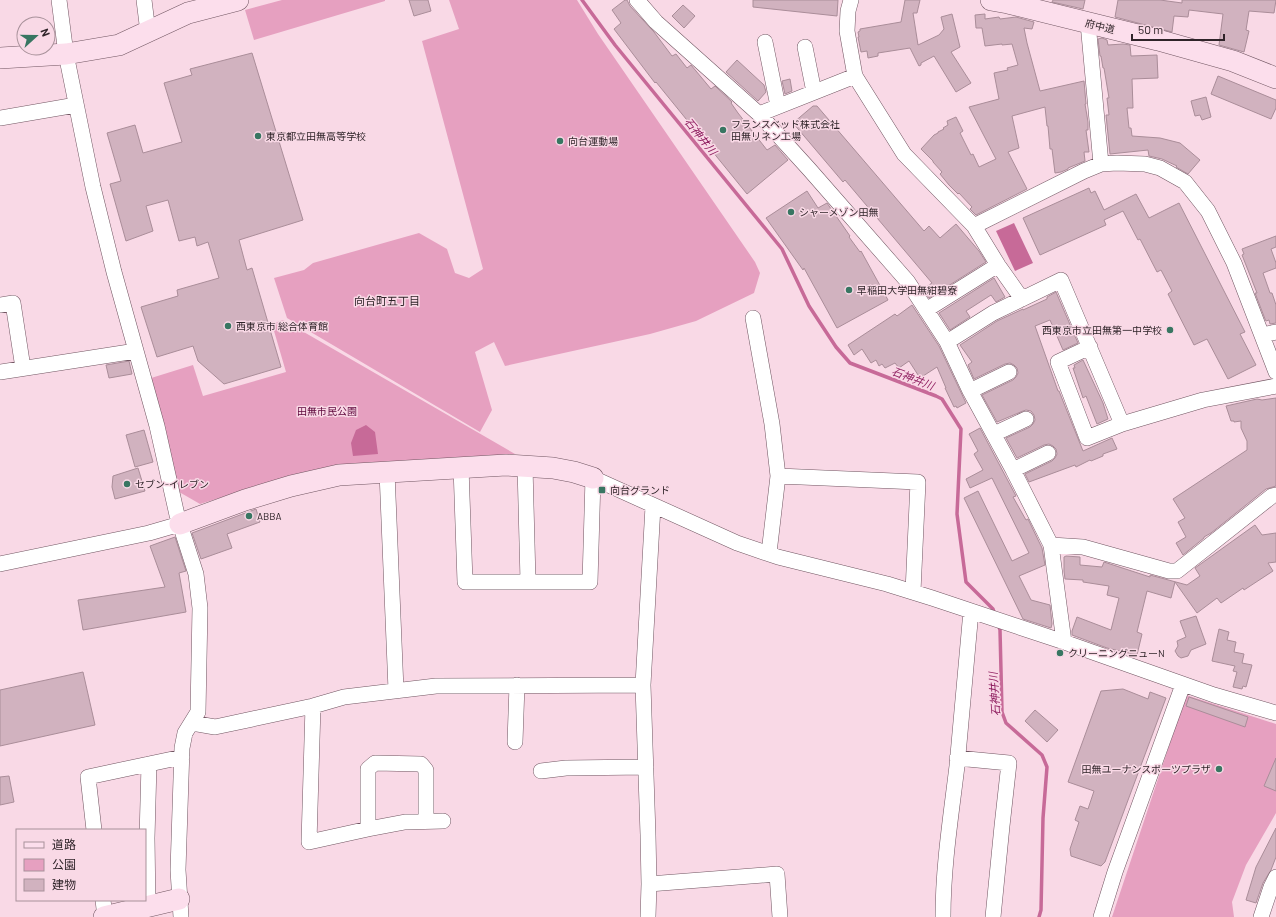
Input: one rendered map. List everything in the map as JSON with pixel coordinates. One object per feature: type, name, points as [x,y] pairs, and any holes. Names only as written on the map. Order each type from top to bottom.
[{"type":"street","points":[[59,0],[66,54],[93,187],[114,272],[157,426],[170,488],[196,574],[200,608],[198,712],[185,733],[182,757],[178,870],[180,908],[148,907],[104,917],[103,901]]},
{"type":"street","points":[[144,0],[148,32]]},
{"type":"street","points":[[637,0],[656,22],[759,114],[908,282],[948,342],[970,390],[1013,470],[1051,546],[1064,642]]},
{"type":"street","points":[[851,0],[848,11],[847,31],[855,76],[904,154],[974,226],[998,265],[1022,299]]},
{"type":"street","name":"府中道","points":[[991,0],[1020,3],[1088,23],[1233,61],[1276,78]]},
{"type":"street","points":[[0,58],[66,54],[119,45],[188,13],[226,2]]},
{"type":"street","points":[[1088,23],[1101,164]]},
{"type":"street","points":[[765,42],[778,106]]},
{"type":"street","points":[[805,47],[814,92]]},
{"type":"street","points":[[759,114],[855,76]]},
{"type":"street","points":[[0,118],[76,105]]},
{"type":"street","points":[[974,226],[1101,164],[1145,164],[1160,168],[1185,182],[1208,211],[1269,334],[1276,372]]},
{"type":"street","points":[[926,310],[998,265]]},
{"type":"street","points":[[948,342],[993,313],[1061,280],[1122,424]]},
{"type":"street","points":[[0,305],[12,303],[23,368]]},
{"type":"street","points":[[753,318],[772,424],[778,476],[769,553]]},
{"type":"street","points":[[1090,347],[1058,362],[1087,438],[1122,424],[1203,400],[1276,386]]},
{"type":"street","points":[[0,372],[136,351]]},
{"type":"street","points":[[970,390],[1008,372]]},
{"type":"street","points":[[994,434],[1026,419]]},
{"type":"street","points":[[1013,470],[1048,452]]},
{"type":"street","points":[[0,564],[149,533],[180,524],[245,500],[330,476],[461,468],[525,466],[574,472],[593,478],[737,543],[778,557],[913,592],[1007,622],[1214,695],[1276,713]]},
{"type":"street","points":[[525,466],[528,581]]},
{"type":"street","points":[[461,468],[465,582],[590,582],[593,478]]},
{"type":"street","points":[[387,472],[396,690]]},
{"type":"street","points":[[778,476],[918,482],[913,592]]},
{"type":"street","points":[[1051,546],[1083,547],[1177,571],[1272,496],[1276,495]]},
{"type":"street","points":[[648,917],[649,884],[643,685],[653,506]]},
{"type":"street","points":[[943,917],[944,888],[958,758],[971,611]]},
{"type":"street","points":[[515,742],[517,685]]},
{"type":"street","points":[[192,723],[216,727],[313,706],[344,697],[436,686],[643,685]]},
{"type":"street","points":[[1101,917],[1115,872],[1181,690]]},
{"type":"street","points":[[313,706],[309,842],[405,822],[443,821]]},
{"type":"street","points":[[94,829],[88,777],[182,757]]},
{"type":"street","points":[[958,758],[1009,763],[993,917]]},
{"type":"street","points":[[368,829],[368,769],[376,763],[421,764],[426,770],[426,822]]},
{"type":"street","points":[[148,764],[148,907]]},
{"type":"street","points":[[541,771],[566,768],[646,767]]},
{"type":"street","points":[[649,884],[777,874],[780,917]]},
{"type":"street","points":[[1261,917],[1276,877]]},
{"type":"green space","points":[[282,0],[385,1],[254,40],[245,10]]},
{"type":"green space","name":"向台運動場","points":[[449,0],[577,0],[598,34],[755,262],[760,273],[754,293],[696,321],[650,334],[505,366],[494,342],[475,352],[492,410],[480,432],[287,318],[274,278],[304,270],[313,263],[419,233],[447,249],[455,273],[469,278],[483,269],[422,41],[459,29]]},
{"type":"green space","name":"田無市民公園","points":[[283,320],[515,454],[341,465],[288,477],[200,504],[174,489],[148,379],[193,365],[203,396],[286,372],[272,324]]},
{"type":"green space","name":"田無ユーナンスポーツプラザ","points":[[1186,695],[1276,724],[1276,813],[1246,865],[1232,902],[1234,917],[1112,917]]},
{"type":"shaded area","points":[[1014,223],[1033,263],[1015,271],[996,231]]},
{"type":"shaded area","points":[[366,425],[375,432],[378,454],[353,456],[351,443],[356,430]]},
{"type":"building","points":[[409,0],[428,0],[431,11],[414,16]]},
{"type":"building","name":"フランスベッド株式会社 田無リネン工場","points":[[627,0],[630,6],[654,32],[672,56],[676,54],[687,68],[691,65],[711,89],[715,86],[732,102],[731,103],[738,113],[767,150],[775,145],[788,160],[747,194],[656,82],[655,83],[614,29],[621,23],[612,10]]},
{"type":"building","points":[[753,0],[838,0],[837,16],[753,7]]},
{"type":"building","points":[[905,0],[920,0],[917,13],[913,13],[918,45],[939,35],[944,29],[941,17],[952,14],[960,47],[951,52],[971,83],[956,92],[934,56],[921,63],[919,66],[910,48],[878,53],[878,56],[868,58],[867,51],[861,52],[858,37],[858,32],[860,29],[901,22]]},
{"type":"building","points":[[1053,0],[1085,0],[1083,9],[1052,2]]},
{"type":"building","points":[[1118,0],[1160,0],[1182,3],[1182,0],[1276,0],[1274,13],[1249,11],[1246,30],[1249,31],[1244,52],[1219,45],[1223,14],[1189,10],[1188,17],[1174,16],[1172,32],[1115,17]]},
{"type":"building","points":[[683,5],[695,16],[684,28],[672,16]]},
{"type":"building","points":[[985,14],[985,19],[1016,17],[1034,22],[1032,29],[1024,28],[1040,91],[1084,81],[1085,104],[1088,122],[1088,130],[1086,130],[1089,152],[1084,152],[1085,161],[1061,172],[1055,173],[1052,149],[1050,149],[1045,107],[1012,116],[1019,148],[1008,152],[1027,189],[976,215],[970,209],[972,207],[949,185],[940,174],[942,172],[921,149],[934,135],[948,125],[947,121],[956,117],[963,131],[960,133],[979,167],[996,159],[969,107],[999,99],[994,73],[1008,70],[1007,68],[1018,65],[1012,44],[985,46],[982,28],[976,28],[975,15]]},
{"type":"building","points":[[1102,38],[1107,40],[1108,45],[1130,45],[1131,56],[1157,55],[1158,78],[1132,79],[1133,108],[1127,108],[1129,128],[1131,128],[1132,136],[1160,138],[1180,143],[1200,160],[1188,174],[1176,167],[1177,166],[1162,159],[1149,156],[1148,150],[1110,154],[1106,115],[1109,115],[1107,98],[1109,98],[1098,39]]},
{"type":"building","points":[[252,53],[303,220],[239,240],[247,270],[252,268],[281,367],[224,384],[198,361],[193,346],[157,357],[141,307],[178,296],[177,290],[219,278],[208,242],[197,246],[195,237],[179,241],[168,200],[146,206],[153,231],[126,241],[110,184],[121,181],[107,133],[135,125],[143,153],[182,142],[164,83],[192,75],[190,69]]},
{"type":"building","points":[[737,60],[764,85],[766,92],[758,101],[726,72]]},
{"type":"building","points":[[1218,76],[1276,100],[1276,108],[1271,119],[1211,94]]},
{"type":"building","points":[[790,79],[792,91],[785,94],[782,81]]},
{"type":"building","points":[[1206,97],[1211,117],[1202,120],[1200,115],[1195,116],[1191,101]]},
{"type":"building","points":[[813,106],[817,106],[924,231],[929,226],[940,238],[956,224],[979,251],[986,262],[929,298],[923,289],[932,283],[845,180],[843,182],[793,123]]},
{"type":"building","points":[[1089,188],[1091,193],[1095,191],[1104,210],[1136,194],[1149,218],[1179,203],[1245,332],[1240,334],[1256,365],[1228,379],[1207,339],[1194,345],[1168,294],[1172,291],[1161,270],[1157,272],[1140,239],[1138,240],[1123,211],[1104,220],[1106,225],[1040,255],[1023,218]]},
{"type":"building","points":[[807,191],[818,208],[827,203],[850,236],[849,237],[860,252],[861,251],[888,300],[837,328],[804,268],[803,270],[766,218]]},
{"type":"building","points":[[1276,236],[1276,247],[1271,249],[1276,263],[1276,268],[1263,273],[1276,305],[1276,323],[1270,324],[1269,320],[1266,321],[1265,319],[1255,293],[1257,293],[1242,255],[1244,254],[1242,249]]},
{"type":"building","points":[[994,278],[1005,297],[996,302],[991,295],[966,311],[970,317],[950,330],[939,313]]},
{"type":"building","points":[[1056,292],[1078,343],[1063,350],[1050,320],[1035,326],[1058,391],[1083,451],[1112,438],[1117,449],[1076,467],[1075,465],[1029,482],[1025,474],[1052,461],[1057,454],[1056,449],[1049,444],[1044,445],[1017,458],[1006,438],[1030,427],[1035,420],[1034,415],[1031,411],[1026,410],[997,422],[982,395],[1013,380],[1018,373],[1017,368],[1010,363],[1005,364],[974,379],[968,365],[972,362],[960,345],[997,321],[1047,299],[1047,297]]},
{"type":"building","points":[[912,305],[939,346],[966,403],[957,408],[956,406],[954,407],[937,367],[920,378],[909,361],[899,368],[895,363],[885,368],[882,364],[879,366],[876,360],[871,363],[862,349],[854,355],[848,345],[895,314],[897,316]]},
{"type":"building","points":[[1083,360],[1103,403],[1108,419],[1097,424],[1086,396],[1083,398],[1073,368],[1075,368],[1074,365]]},
{"type":"building","points":[[129,361],[132,374],[109,378],[106,365]]},
{"type":"building","points":[[1276,398],[1276,486],[1266,489],[1183,555],[1176,543],[1186,537],[1178,522],[1185,518],[1173,499],[1247,450],[1247,441],[1241,428],[1241,421],[1231,421],[1226,406],[1257,399],[1262,400]]},
{"type":"building","points":[[980,428],[1016,496],[1013,497],[1026,520],[1028,519],[1042,548],[1045,565],[1019,576],[1031,600],[1050,605],[1051,628],[1023,619],[964,498],[978,491],[1012,561],[1029,553],[992,478],[970,488],[966,479],[983,470],[974,454],[978,451],[969,434]]},
{"type":"building","points":[[144,430],[153,462],[135,467],[126,435]]},
{"type":"building","points":[[138,468],[145,491],[115,499],[112,487],[113,476]]},
{"type":"building","points":[[256,509],[260,522],[227,534],[232,548],[201,559],[192,533]]},
{"type":"building","points":[[1255,525],[1262,535],[1276,533],[1276,562],[1268,563],[1273,571],[1244,590],[1243,588],[1221,603],[1217,598],[1197,613],[1175,582],[1171,598],[1147,591],[1137,632],[1142,634],[1137,655],[1107,648],[1072,635],[1077,617],[1111,630],[1119,598],[1107,595],[1109,586],[1083,582],[1083,580],[1065,579],[1064,557],[1080,557],[1080,565],[1102,567],[1104,562],[1150,577],[1150,575],[1187,585],[1200,576],[1195,568]]},
{"type":"building","points":[[175,537],[186,571],[179,573],[186,612],[83,630],[78,600],[165,587],[150,546]]},
{"type":"building","points":[[1196,616],[1206,644],[1191,650],[1188,656],[1181,658],[1175,651],[1178,646],[1177,641],[1186,637],[1180,621]]},
{"type":"building","points":[[1219,629],[1229,632],[1227,640],[1236,642],[1234,652],[1244,654],[1242,663],[1252,665],[1246,687],[1243,686],[1242,689],[1233,687],[1237,672],[1233,671],[1235,666],[1212,661]]},
{"type":"building","points":[[83,672],[95,725],[0,746],[0,690]]},
{"type":"building","points":[[1123,689],[1148,699],[1150,692],[1166,698],[1105,862],[1101,866],[1071,856],[1070,849],[1079,822],[1075,820],[1080,806],[1088,809],[1094,791],[1068,782],[1101,691]]},
{"type":"building","points":[[1189,697],[1248,717],[1245,727],[1186,706]]},
{"type":"building","points":[[1035,710],[1058,730],[1047,742],[1025,721]]},
{"type":"building","points":[[1276,758],[1276,791],[1264,786]]},
{"type":"building","points":[[9,776],[14,802],[0,805],[0,777]]},
{"type":"building","points":[[1276,828],[1276,857],[1271,870],[1263,883],[1256,903],[1246,900],[1256,867]]},
{"type":"waterway","name":"石神井川","points":[[582,0],[615,45],[782,249],[809,306],[836,347],[850,363],[942,399],[961,429],[957,514],[966,582],[993,609],[995,615]]},
{"type":"waterway","name":"石神井川","points":[[998,624],[1000,630],[1002,712],[1006,723],[1042,755],[1047,767],[1043,818],[1041,910],[1039,917]]},
{"type":"place","name":"フランスベッド株式会社 田無リネン工場","points":[[723,130]]},
{"type":"place","name":"東京都立田無高等学校","points":[[258,136]]},
{"type":"place","name":"向台運動場","points":[[560,141]]},
{"type":"place","name":"シャーメゾン田無","points":[[791,212]]},
{"type":"place","name":"早稲田大学田無紺碧寮","points":[[849,290]]},
{"type":"place","name":"西東京市 総合体育館","points":[[228,326]]},
{"type":"place","name":"西東京市立田無第一中学校","points":[[1170,330]]},
{"type":"place","name":"セブン-イレブン","points":[[127,484]]},
{"type":"place","name":"向台グランド","points":[[602,490]]},
{"type":"place","name":"ABBA","points":[[249,516]]},
{"type":"place","name":"クリーニングニューN","points":[[1060,653]]},
{"type":"place","name":"田無ユーナンスポーツプラザ","points":[[1219,769]]},
{"type":"district","name":"向台町五丁目","points":[[387,300]]}]
